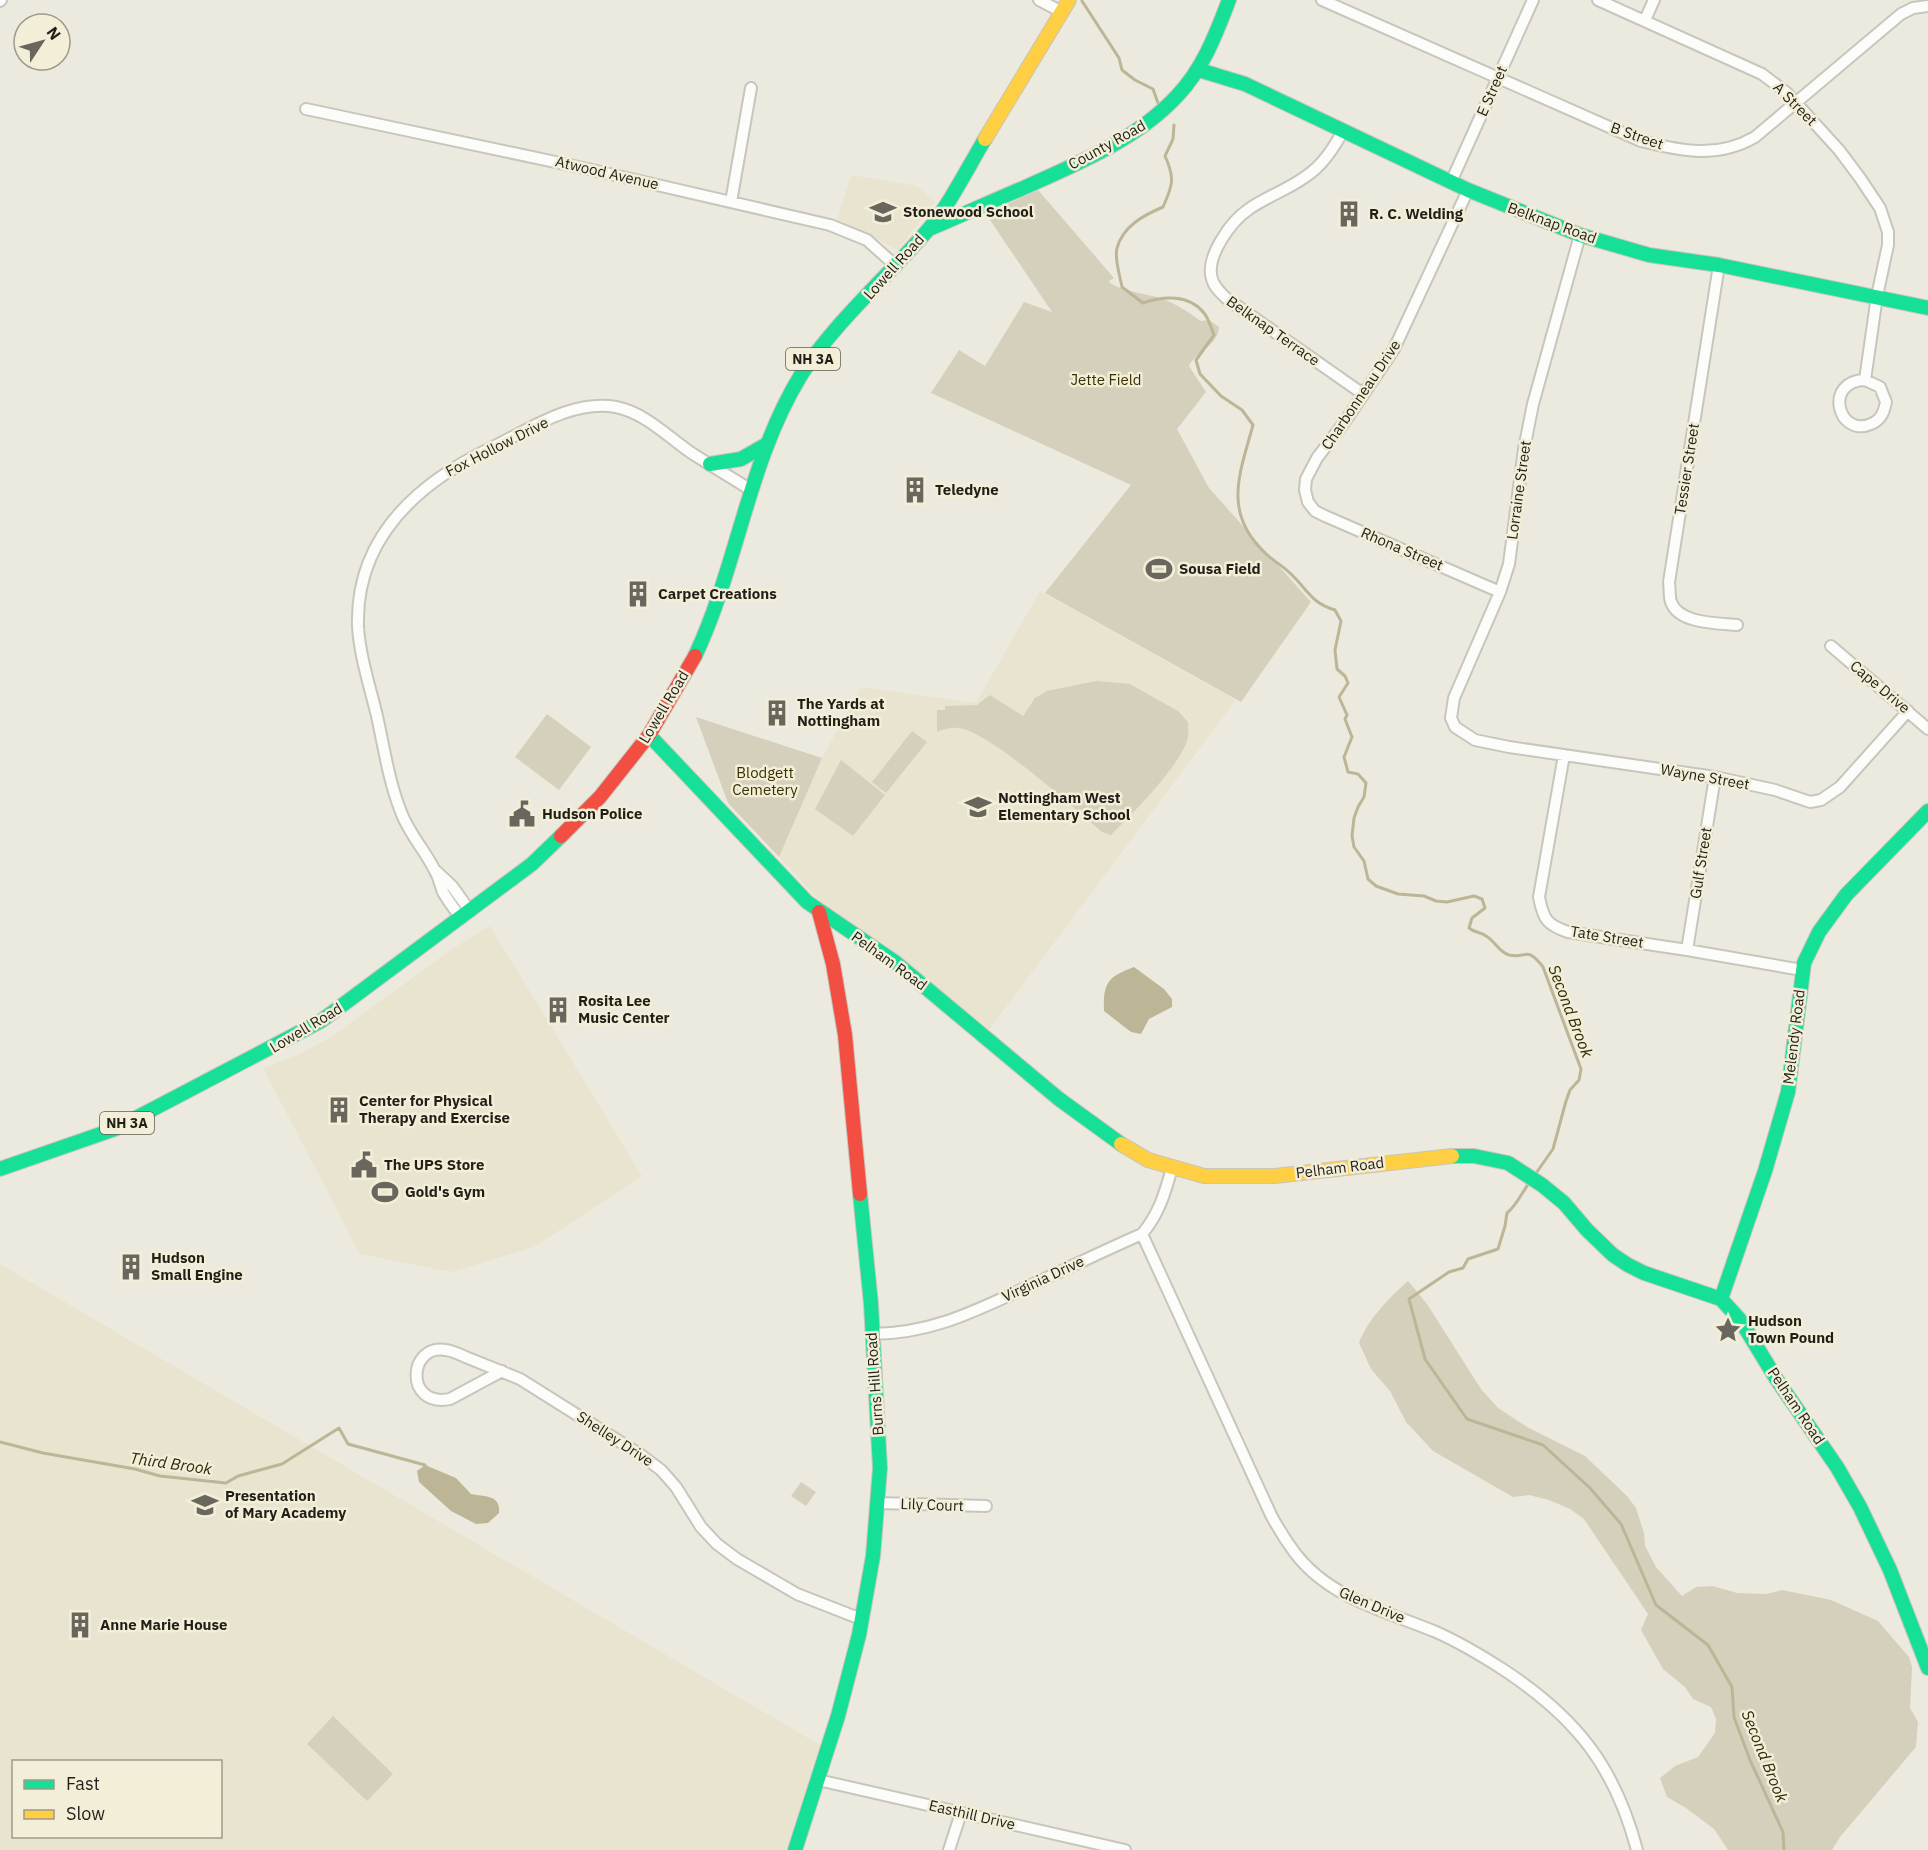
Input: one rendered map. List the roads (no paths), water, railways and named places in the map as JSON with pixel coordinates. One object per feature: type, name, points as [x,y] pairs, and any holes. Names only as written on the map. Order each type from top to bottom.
[{"type":"street","points":[[1039,0],[1065,6]]},
{"type":"street","name":"County Road","points":[[929,229],[1115,144],[1143,127],[1168,107],[1198,70],[1216,36],[1229,0]]},
{"type":"street","name":"B Street","points":[[1322,0],[1641,141],[1687,151],[1710,152],[1734,148],[1767,128],[1901,14],[1913,8],[1928,6]]},
{"type":"street","name":"E Street","points":[[1451,182],[1533,0]]},
{"type":"street","name":"A Street","points":[[1598,0],[1762,74],[1776,83],[1839,150],[1880,208],[1888,232],[1888,245],[1877,296],[1865,380]]},
{"type":"street","points":[[1645,20],[1654,0]]},
{"type":"street","name":"Lowell Road","points":[[0,1168],[115,1129],[307,1030],[344,1006],[532,864],[600,797],[649,735],[684,675],[703,636],[721,589],[767,444],[791,393],[819,349],[929,229],[1065,6]]},
{"type":"street","name":"Belknap Road","points":[[1198,70],[1245,84],[1468,190],[1580,235],[1649,255],[1719,264],[1928,308]]},
{"type":"street","points":[[731,201],[751,88]]},
{"type":"street","name":"Atwood Avenue","points":[[306,109],[577,166],[830,225],[853,233],[877,247],[896,266]]},
{"type":"street","name":"Belknap Terrace","points":[[1342,131],[1326,158],[1311,173],[1263,200],[1237,218],[1218,247],[1210,268],[1217,289],[1226,298],[1363,394]]},
{"type":"street","name":"Charbonneau Drive","points":[[1308,502],[1305,490],[1306,479],[1311,467],[1394,349],[1468,190]]},
{"type":"street","name":"Lorraine Street","points":[[1464,735],[1455,728],[1451,718],[1451,707],[1500,592],[1509,564],[1524,449],[1533,404],[1580,235]]},
{"type":"street","name":"Tessier Street","points":[[1719,264],[1669,582],[1671,603],[1680,615],[1737,626]]},
{"type":"street","points":[[1865,380],[1880,387],[1886,402],[1885,410],[1875,423],[1859,426],[1852,424],[1842,414],[1839,400],[1845,387],[1851,382],[1865,380]]},
{"type":"street","name":"Fox Hollow Drive","points":[[466,915],[443,892],[435,871],[411,834],[397,802],[362,653],[358,618],[363,584],[374,551],[385,531],[407,503],[443,473],[471,457],[566,412],[580,408],[603,406],[626,410],[647,421],[751,489]]},
{"type":"street","points":[[710,464],[735,462],[749,457],[767,444]]},
{"type":"street","name":"Rhona Street","points":[[1308,502],[1315,511],[1325,516],[1500,592]]},
{"type":"street","name":"Cape Drive","points":[[1831,646],[1928,729]]},
{"type":"street","name":"Wayne Street","points":[[1464,735],[1498,745],[1715,777],[1775,790],[1810,802],[1821,800],[1840,787],[1908,711]]},
{"type":"street","name":"Pelham Road","points":[[649,735],[786,882],[819,912],[895,963],[1059,1099],[1126,1148],[1148,1160],[1204,1176],[1263,1176],[1439,1156],[1474,1156],[1508,1162],[1522,1170],[1564,1203],[1587,1230],[1613,1255],[1628,1265],[1644,1273],[1721,1299],[1741,1321],[1777,1380],[1837,1467],[1860,1507],[1890,1570],[1928,1668]]},
{"type":"street","name":"Tate Street","points":[[1564,755],[1539,897],[1544,919],[1554,927],[1568,932],[1802,970]]},
{"type":"street","name":"Gulf Street","points":[[1687,950],[1715,777]]},
{"type":"street","name":"Melendy Road","points":[[1721,1299],[1765,1171],[1788,1092],[1802,970],[1831,912],[1861,877],[1928,811]]},
{"type":"street","name":"Burns Hill Road","points":[[795,1850],[844,1693],[870,1580],[878,1503],[879,1434],[870,1304],[845,1035],[833,964],[819,912]]},
{"type":"street","points":[[1142,1234],[1154,1220],[1160,1207],[1172,1168]]},
{"type":"street","name":"Virginia Drive","points":[[871,1334],[896,1334],[918,1330],[962,1317],[1142,1234]]},
{"type":"street","name":"Glen Drive","points":[[1142,1234],[1271,1515],[1296,1554],[1330,1586],[1350,1598],[1437,1633],[1480,1654],[1557,1709],[1574,1725],[1602,1764],[1623,1806],[1637,1850]]},
{"type":"street","name":"Shelley Drive","points":[[502,1371],[442,1401],[426,1396],[417,1382],[416,1374],[417,1366],[428,1353],[445,1349],[502,1371],[520,1379],[661,1470],[676,1487],[701,1527],[717,1544],[797,1594],[861,1618]]},
{"type":"street","name":"Lily Court","points":[[878,1503],[986,1506]]},
{"type":"street","name":"Easthill Drive","points":[[818,1780],[1125,1850]]},
{"type":"street","points":[[949,1850],[961,1813]]},
{"type":"waterway","name":"Second Brook","points":[[1082,1],[1119,58],[1122,70],[1153,89],[1158,103]]},
{"type":"waterway","name":"Second Brook","points":[[1174,125],[1173,139],[1165,156],[1171,182],[1163,207],[1129,227],[1117,248],[1122,287],[1143,303],[1175,298],[1191,302],[1206,315],[1214,335],[1196,360],[1200,374],[1221,396],[1242,410],[1253,425],[1243,459],[1238,492],[1243,522],[1252,538],[1265,553],[1290,573],[1311,596],[1321,604],[1335,610],[1341,621],[1335,650],[1337,669],[1345,676],[1348,683],[1339,697],[1347,715],[1345,719],[1352,737],[1344,757],[1348,772],[1358,774],[1366,783],[1364,797],[1354,818],[1352,836],[1354,847],[1364,861],[1368,879],[1376,886],[1398,894],[1424,896],[1436,901],[1447,902],[1474,896],[1482,899],[1485,908],[1472,918],[1469,928],[1489,938],[1506,954],[1533,956],[1543,967],[1581,1069],[1579,1080],[1570,1090],[1566,1101],[1553,1149],[1534,1176]]},
{"type":"waterway","name":"Second Brook","points":[[1529,1183],[1507,1213],[1498,1249],[1468,1259],[1463,1268],[1449,1272],[1409,1299],[1425,1359],[1467,1419],[1543,1445],[1590,1488],[1621,1524],[1656,1605],[1708,1645],[1732,1687],[1734,1717],[1750,1760],[1783,1832],[1784,1850]]},
{"type":"waterway","name":"Third Brook","points":[[0,1442],[43,1453],[135,1469],[160,1476],[226,1483],[238,1476],[282,1464],[339,1428],[348,1444],[425,1465]]},
{"type":"place","name":"Stonewood School","points":[[883,212]]},
{"type":"place","name":"R. C. Welding","points":[[1349,214]]},
{"type":"place","name":"Teledyne","points":[[915,490]]},
{"type":"place","name":"Sousa Field","points":[[1159,569]]},
{"type":"place","name":"Carpet Creations","points":[[638,594]]},
{"type":"place","name":"The Yards at Nottingham","points":[[777,713]]},
{"type":"place","name":"Nottingham West Elementary School","points":[[978,807]]},
{"type":"place","name":"Hudson Police","points":[[522,814]]},
{"type":"place","name":"Rosita Lee Music Center","points":[[558,1010]]},
{"type":"place","name":"Center for Physical Therapy and Exercise","points":[[339,1110]]},
{"type":"place","name":"The UPS Store","points":[[364,1165]]},
{"type":"place","name":"Gold's Gym","points":[[385,1192]]},
{"type":"place","name":"Hudson Small Engine","points":[[131,1267]]},
{"type":"place","name":"Hudson Town Pound","points":[[1728,1330]]},
{"type":"place","name":"Presentation of Mary Academy","points":[[205,1505]]},
{"type":"place","name":"Anne Marie House","points":[[80,1625]]},
{"type":"park label","name":"Jette Field","points":[[1106,380]]},
{"type":"park label","name":"Blodgett Cemetery","points":[[765,782]]}]
